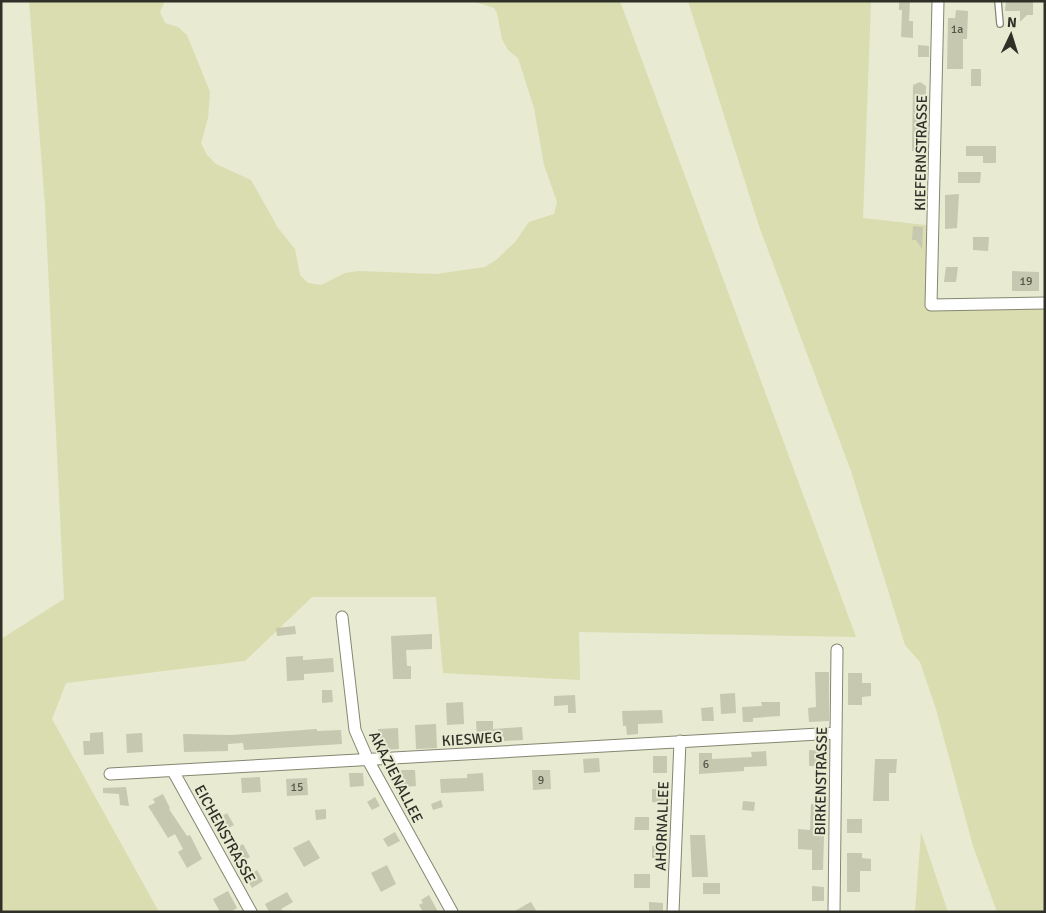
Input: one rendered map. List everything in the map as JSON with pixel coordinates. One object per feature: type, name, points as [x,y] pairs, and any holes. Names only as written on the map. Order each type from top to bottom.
[{"type":"street","name":"KIEFERNSTRASSE","points":[[938,1],[931,305],[1045,303]]},
{"type":"street","name":"AKAZIENALLEE","points":[[342,617],[355,730],[368,760],[452,912]]},
{"type":"street","name":"BIRKENSTRASSE","points":[[834,912],[837,650]]},
{"type":"street","name":"KIESWEG","points":[[110,774],[836,733]]},
{"type":"street","name":"AHORNALLEE","points":[[673,912],[680,741]]},
{"type":"street","name":"EICHENSTRASSE","points":[[173,771],[251,912]]},
{"type":"lane","points":[[998,1],[1000,24]]},
{"type":"green space","points":[[29,1],[165,1],[160,12],[165,23],[178,27],[187,35],[210,92],[208,118],[201,143],[207,155],[216,164],[251,180],[278,228],[295,249],[300,275],[308,283],[321,285],[345,273],[358,271],[436,274],[485,267],[496,260],[515,242],[529,222],[554,214],[557,202],[544,165],[534,108],[518,58],[508,50],[502,39],[497,13],[494,8],[472,1],[620,1],[856,637],[579,632],[580,680],[443,673],[436,597],[312,597],[245,661],[66,683],[52,719],[159,912],[1,912],[1,639],[64,599],[45,205]]},
{"type":"green space","points":[[688,1],[871,1],[863,218],[934,226],[932,305],[1043,303],[1045,341],[1045,912],[997,912],[973,846],[936,709],[920,662],[905,645],[851,471],[759,226]]},
{"type":"green space","points":[[921,832],[948,912],[915,912]]},
{"type":"building","points":[[899,1],[910,1],[909,21],[913,21],[913,38],[901,37],[902,10],[899,10]]},
{"type":"building","points":[[1033,1],[1033,15],[1027,15],[1020,22],[1020,11],[1005,11],[1006,2]]},
{"type":"building","points":[[956,10],[968,11],[967,39],[963,39],[963,69],[947,69],[948,18],[955,18]]},
{"type":"building","points":[[918,45],[929,46],[929,57],[918,57]]},
{"type":"building","points":[[971,69],[981,69],[981,86],[971,86]]},
{"type":"building","points":[[920,82],[926,86],[926,116],[921,116],[920,139],[925,139],[925,151],[912,151],[913,85]]},
{"type":"building","points":[[966,146],[996,146],[996,163],[983,163],[983,156],[966,156]]},
{"type":"building","points":[[958,172],[981,172],[980,183],[958,183]]},
{"type":"building","points":[[959,194],[957,228],[945,229],[945,195]]},
{"type":"building","points":[[913,226],[923,227],[922,249],[916,240],[912,240]]},
{"type":"building","points":[[973,237],[989,237],[988,251],[973,250]]},
{"type":"building","points":[[946,267],[958,267],[956,282],[944,282]]},
{"type":"building","points":[[1012,271],[1039,272],[1039,291],[1012,291]]},
{"type":"building","points":[[295,626],[296,634],[277,636],[276,628]]},
{"type":"building","points":[[432,634],[432,649],[406,650],[407,666],[411,666],[411,679],[393,679],[391,636]]},
{"type":"building","points":[[303,656],[303,660],[333,658],[334,672],[304,674],[304,680],[287,681],[286,657]]},
{"type":"building","points":[[815,672],[829,672],[829,721],[809,722],[808,708],[816,707]]},
{"type":"building","points":[[848,673],[862,673],[862,683],[871,683],[871,696],[862,697],[862,705],[848,705]]},
{"type":"building","points":[[322,690],[332,690],[333,702],[322,703]]},
{"type":"building","points":[[735,693],[736,713],[721,714],[720,694]]},
{"type":"building","points":[[575,695],[576,713],[568,713],[568,705],[554,706],[554,696]]},
{"type":"building","points":[[463,702],[464,724],[447,725],[446,703]]},
{"type":"building","points":[[761,702],[780,702],[780,716],[753,718],[753,722],[743,722],[742,707],[762,706]]},
{"type":"building","points":[[713,707],[714,721],[702,721],[701,708]]},
{"type":"building","points":[[662,710],[663,723],[638,724],[638,734],[627,735],[626,726],[623,726],[622,711]]},
{"type":"building","points":[[476,721],[493,721],[493,729],[522,727],[523,740],[504,741],[504,737],[477,738]]},
{"type":"building","points":[[436,724],[437,748],[416,749],[415,725]]},
{"type":"building","points":[[398,728],[399,749],[379,750],[378,729]]},
{"type":"building","points":[[317,729],[317,731],[341,730],[342,744],[244,750],[243,743],[228,744],[228,751],[184,752],[183,734],[231,735]]},
{"type":"building","points":[[103,732],[104,754],[84,755],[83,741],[90,741],[90,733]]},
{"type":"building","points":[[142,733],[143,752],[127,753],[126,734]]},
{"type":"building","points":[[809,750],[826,751],[826,766],[809,766]]},
{"type":"building","points":[[766,751],[767,766],[744,767],[744,771],[699,774],[699,753],[712,753],[712,759],[752,757],[751,752]]},
{"type":"building","points":[[653,756],[667,756],[667,773],[653,773]]},
{"type":"building","points":[[599,758],[600,772],[584,773],[583,759]]},
{"type":"building","points":[[875,759],[897,759],[896,773],[889,773],[889,801],[873,801]]},
{"type":"building","points":[[396,770],[415,770],[416,786],[392,788],[397,784]]},
{"type":"building","points":[[532,770],[550,770],[551,789],[533,790]]},
{"type":"building","points":[[349,773],[363,773],[364,786],[350,787]]},
{"type":"building","points":[[483,773],[484,791],[441,793],[440,779],[467,778],[467,774]]},
{"type":"building","points":[[260,777],[261,792],[242,793],[241,778]]},
{"type":"building","points":[[307,778],[308,795],[287,796],[286,779]]},
{"type":"building","points":[[126,787],[129,806],[120,805],[119,794],[103,793],[103,788]]},
{"type":"building","points":[[652,789],[665,789],[664,803],[652,802]]},
{"type":"building","points":[[163,794],[169,809],[187,836],[190,835],[202,859],[187,868],[178,852],[183,849],[175,834],[168,838],[148,806],[155,803],[153,799]]},
{"type":"building","points":[[375,797],[380,806],[372,810],[367,802]]},
{"type":"building","points":[[441,800],[443,807],[433,810],[431,804]]},
{"type":"building","points":[[743,801],[755,802],[754,811],[742,810]]},
{"type":"building","points":[[811,804],[825,804],[823,870],[812,870],[812,850],[798,849],[798,829],[810,830]]},
{"type":"building","points":[[326,809],[326,819],[316,820],[315,810]]},
{"type":"building","points":[[227,813],[234,825],[221,832],[214,821]]},
{"type":"building","points":[[635,817],[649,817],[649,830],[634,830]]},
{"type":"building","points":[[847,819],[862,819],[862,833],[847,833]]},
{"type":"building","points":[[395,832],[400,841],[388,847],[383,839]]},
{"type":"building","points":[[690,835],[705,835],[708,877],[692,877]]},
{"type":"building","points":[[309,840],[320,858],[304,867],[293,848]]},
{"type":"building","points":[[243,844],[250,857],[238,864],[230,851]]},
{"type":"building","points":[[652,846],[663,846],[663,859],[652,858]]},
{"type":"building","points":[[847,853],[862,853],[862,858],[871,859],[871,871],[860,871],[860,892],[847,892]]},
{"type":"building","points":[[387,865],[396,884],[381,892],[371,873]]},
{"type":"building","points":[[257,870],[263,881],[252,888],[246,877]]},
{"type":"building","points":[[634,874],[650,874],[650,888],[634,888]]},
{"type":"building","points":[[703,883],[720,883],[720,894],[703,894]]},
{"type":"building","points":[[812,886],[824,887],[824,901],[812,901]]},
{"type":"building","points":[[228,891],[237,908],[230,912],[220,912],[213,899]]},
{"type":"building","points":[[287,892],[293,902],[281,909],[283,912],[269,912],[265,904]]},
{"type":"building","points":[[429,895],[438,912],[423,912],[419,905],[423,903],[421,900]]},
{"type":"building","points":[[531,902],[537,912],[513,912],[527,904]]},
{"type":"building","points":[[649,902],[663,903],[663,912],[649,912]]}]
